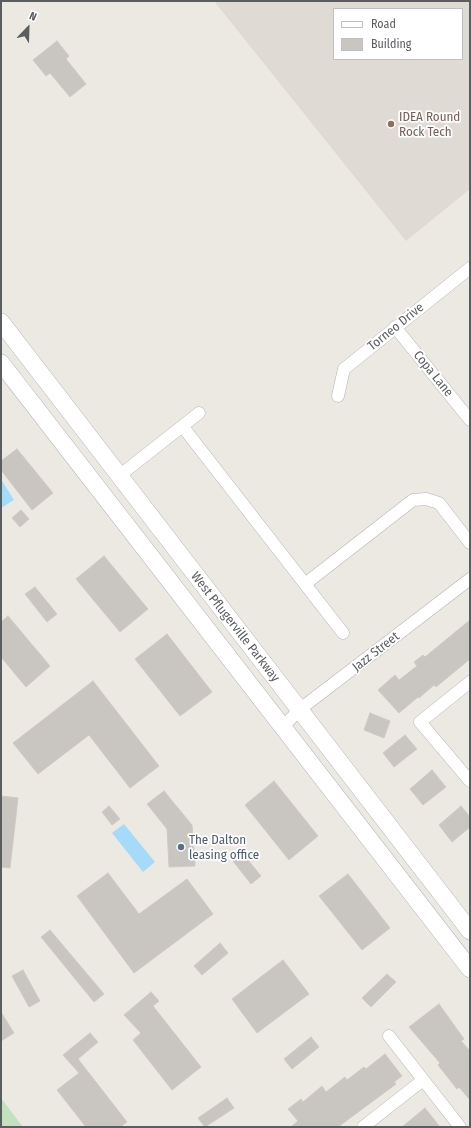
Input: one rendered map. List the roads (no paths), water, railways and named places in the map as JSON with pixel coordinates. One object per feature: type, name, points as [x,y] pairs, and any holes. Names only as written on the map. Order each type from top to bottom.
[{"type":"main road","name":"West Pflugerville Parkway","points":[[1,322],[470,931]]},
{"type":"main road","name":"West Pflugerville Parkway","points":[[1,363],[470,969]]},
{"type":"main road","points":[[18,385],[38,370]]},
{"type":"street","name":"Torneo Drive","points":[[338,396],[344,370],[395,327],[470,268]]},
{"type":"street","name":"Copa Lane","points":[[395,327],[470,420]]},
{"type":"street","points":[[119,476],[199,413]]},
{"type":"street","points":[[183,427],[343,633]]},
{"type":"street","points":[[305,584],[413,500],[426,499],[439,503],[470,543]]},
{"type":"street","name":"Jazz Street","points":[[283,727],[299,710],[470,579]]},
{"type":"street","points":[[470,682],[420,722],[470,781]]},
{"type":"street","points":[[389,1036],[460,1127]]},
{"type":"street","points":[[363,1127],[423,1080]]},
{"type":"water","points":[[1,479],[14,500],[1,508]]},
{"type":"water","points":[[124,824],[155,862],[143,872],[112,833]]},
{"type":"place","name":"IDEA Round Rock Tech","points":[[391,124]]},
{"type":"place","name":"The Dalton leasing office","points":[[181,847]]}]
